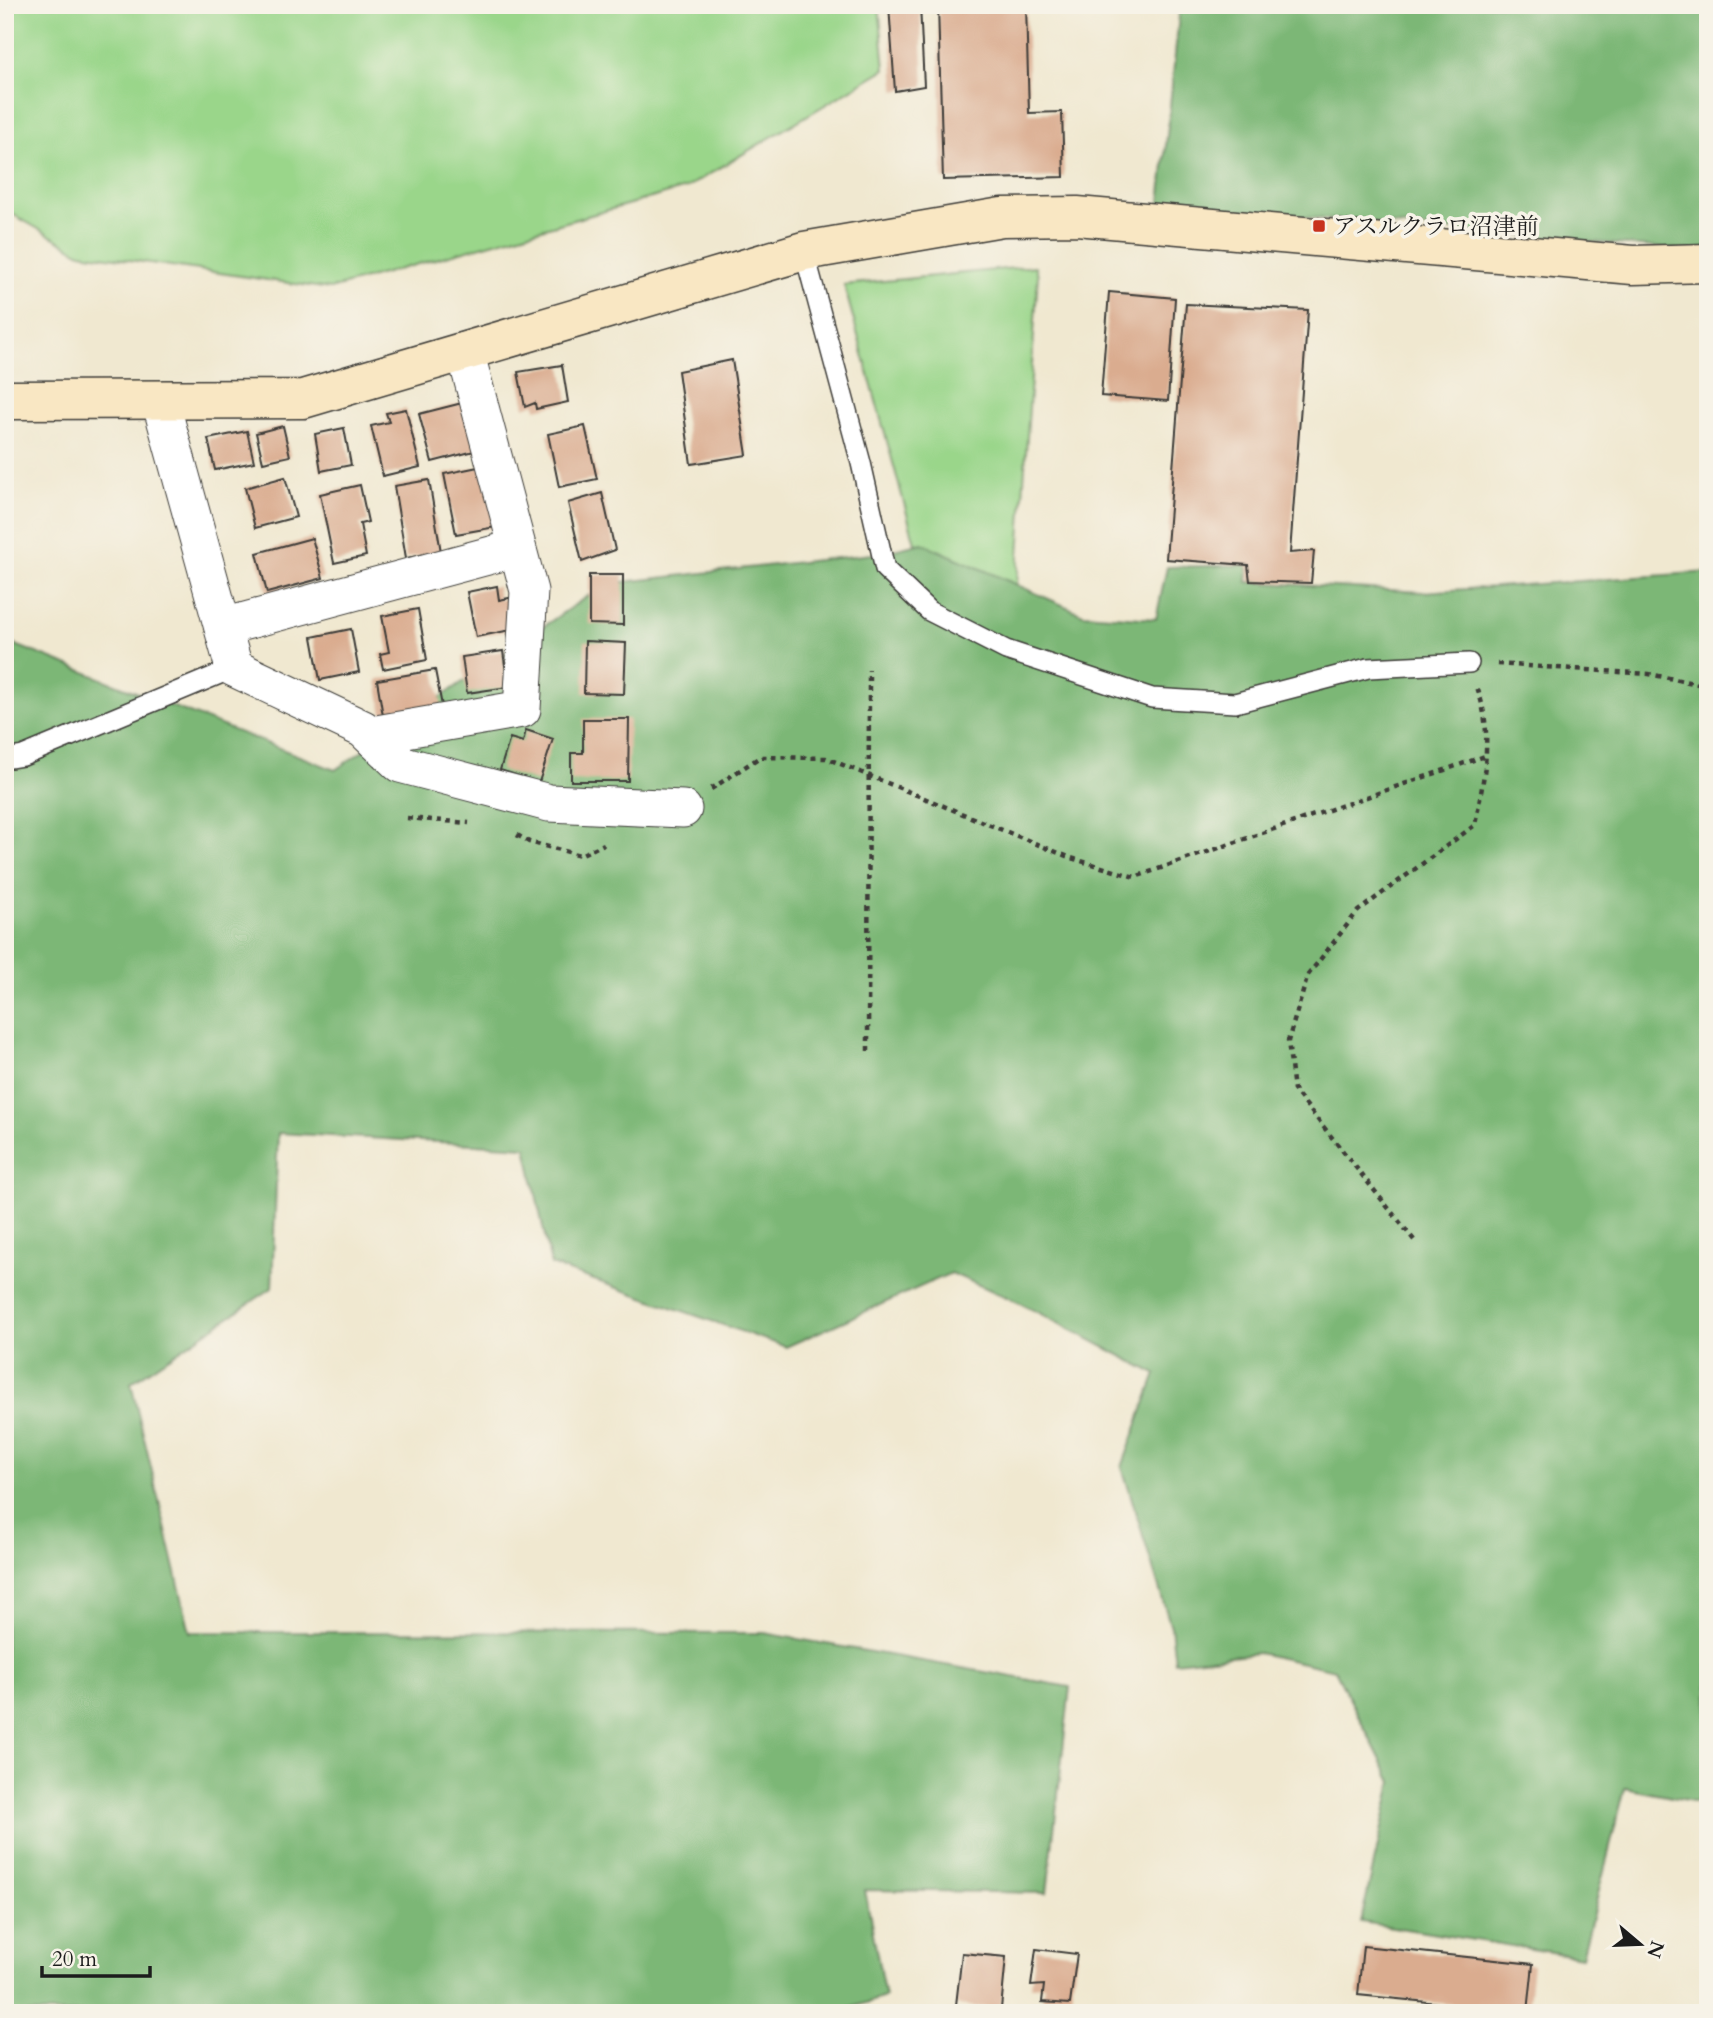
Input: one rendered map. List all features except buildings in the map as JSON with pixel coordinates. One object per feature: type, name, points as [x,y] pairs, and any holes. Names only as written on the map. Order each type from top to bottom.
[{"type":"street","points":[[5,400],[303,399],[804,251],[1002,217],[1077,216],[1633,265],[1708,263]]},
{"type":"street","points":[[371,735],[522,709],[528,591],[465,351]]},
{"type":"street","points":[[160,400],[234,668],[363,729],[400,764],[549,803],[682,808]]},
{"type":"street","points":[[223,627],[517,548]]},
{"type":"lane","points":[[804,251],[861,463],[885,569],[929,611],[1006,650],[1152,698],[1235,702],[1368,668],[1469,663]]},
{"type":"lane","points":[[5,759],[23,756],[234,668]]},
{"type":"path","points":[[1415,1240],[1294,1090],[1287,1041],[1308,975],[1358,911],[1475,825],[1488,755],[1485,708],[1469,663],[1648,674],[1708,686]]},
{"type":"path","points":[[868,1051],[869,670]]},
{"type":"path","points":[[682,808],[760,757],[826,758],[1071,859],[1135,877],[1488,755]]},
{"type":"path","points":[[407,818],[474,823]]},
{"type":"path","points":[[510,831],[529,842],[580,855],[606,843]]},
{"type":"green space","points":[[5,5],[879,5],[885,69],[686,188],[330,289],[81,253],[5,210]]},
{"type":"green space","points":[[1180,5],[1708,5],[1708,252],[1160,205]]},
{"type":"green space","points":[[1035,266],[1038,275],[1017,585],[915,543],[844,285]]},
{"type":"green space","points":[[922,543],[1083,614],[1156,619],[1167,567],[1248,565],[1247,582],[1423,592],[1708,572],[1708,1804],[1625,1788],[1582,1957],[1361,1922],[1392,1782],[1335,1670],[1258,1653],[1175,1662],[1171,1627],[1122,1467],[1156,1374],[1018,1302],[951,1273],[786,1347],[551,1265],[526,1147],[278,1133],[272,1288],[131,1383],[190,1632],[764,1633],[1070,1687],[1047,1893],[865,1890],[885,1997],[834,2013],[5,2013],[5,643],[335,770],[605,584],[881,553]]},
{"type":"place","name":"アスルクラロ沼津前","points":[[1319,226]]}]
